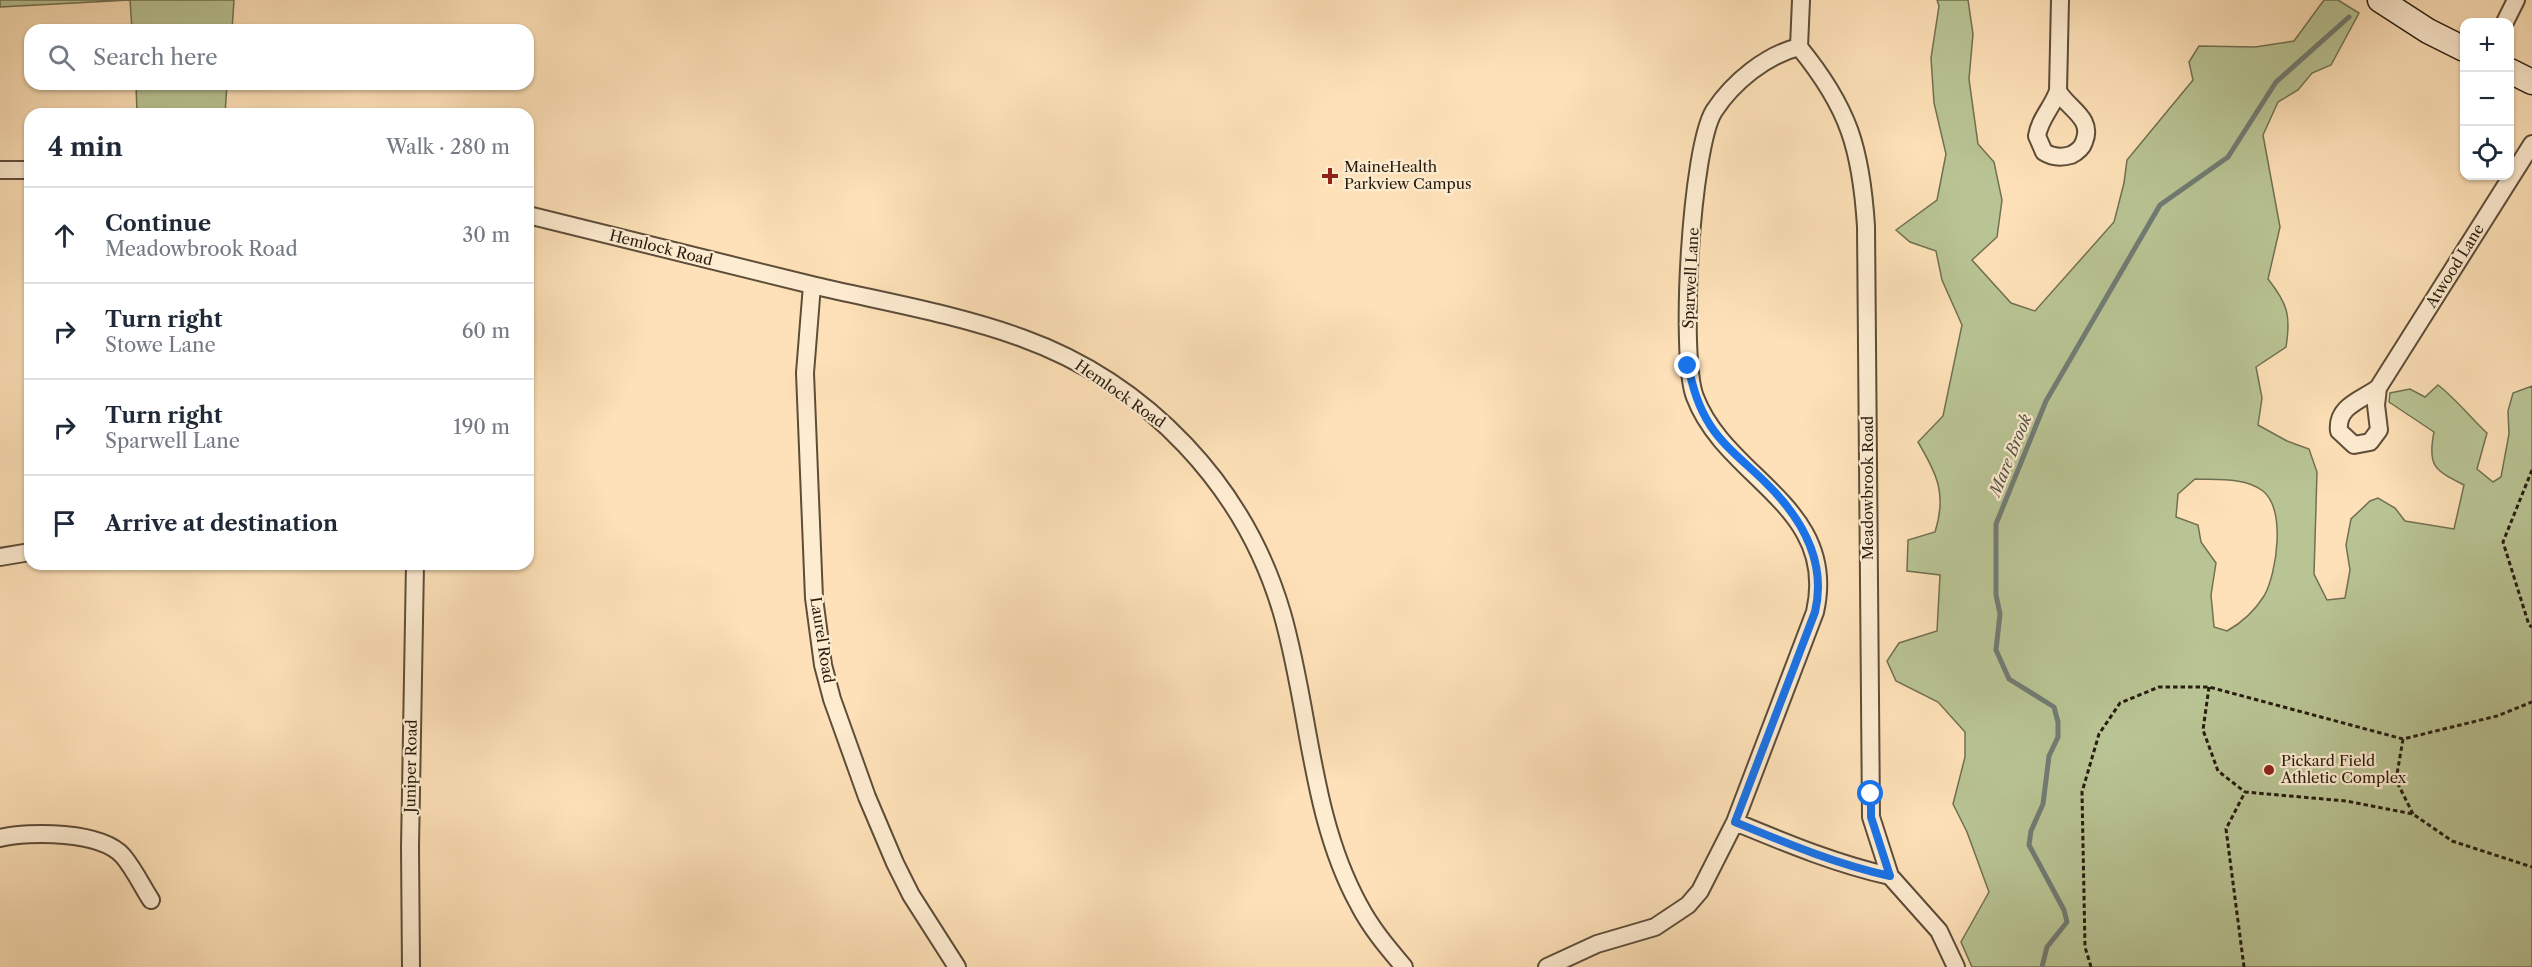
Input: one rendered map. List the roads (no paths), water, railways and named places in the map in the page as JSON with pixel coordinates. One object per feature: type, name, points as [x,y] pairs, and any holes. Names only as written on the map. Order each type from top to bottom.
[{"type":"street","points":[[1799,47],[1801,0]]},
{"type":"street","points":[[2058,92],[2060,0]]},
{"type":"street","points":[[2380,0],[2428,31],[2460,47]]},
{"type":"street","points":[[2507,18],[2516,0]]},
{"type":"street","name":"Sparwell Lane","points":[[1547,967],[1597,944],[1655,927],[1673,917],[1700,891],[1735,822],[1815,612],[1819,578],[1811,544],[1793,512],[1711,427],[1695,397],[1688,366],[1687,334],[1700,157],[1707,126],[1714,112],[1736,86],[1778,52],[1799,47]]},
{"type":"street","name":"Meadowbrook Road","points":[[1799,47],[1815,66],[1845,114],[1856,144],[1863,180],[1866,226],[1871,817],[1890,876],[1939,931],[1956,967]]},
{"type":"street","points":[[2512,72],[2532,82]]},
{"type":"street","name":"Atwood Lane","points":[[2379,388],[2532,144]]},
{"type":"street","points":[[0,170],[24,170]]},
{"type":"street","name":"Hemlock Road","points":[[534,216],[983,325],[1053,351],[1097,375],[1130,397],[1191,449],[1216,478],[1236,508],[1268,572],[1289,638],[1335,849],[1358,904],[1378,936],[1404,967]]},
{"type":"street","name":"Laurel Road","points":[[812,285],[805,384],[814,598],[824,665],[832,699],[867,797],[895,862],[911,895],[957,967]]},
{"type":"street","points":[[0,557],[24,553]]},
{"type":"street","name":"Juniper Road","points":[[411,967],[410,847],[415,570]]},
{"type":"street","points":[[1735,822],[1801,849],[1856,868],[1890,876]]},
{"type":"street","points":[[0,838],[36,832],[59,834],[103,845],[121,855],[151,900]]},
{"type":"waterway","name":"Mare Brook","points":[[2042,967],[2047,947],[2067,922],[2064,910],[2029,845],[2031,831],[2043,804],[2049,756],[2058,737],[2058,722],[2054,707],[2009,679],[1996,650],[2000,614],[1996,595],[1996,524],[2046,401],[2160,205],[2228,157],[2276,82],[2349,17]]},
{"type":"place","name":"MaineHealth Parkview Campus","points":[[1330,176]]},
{"type":"place","name":"Pickard Field Athletic Complex","points":[[2269,770]]}]
